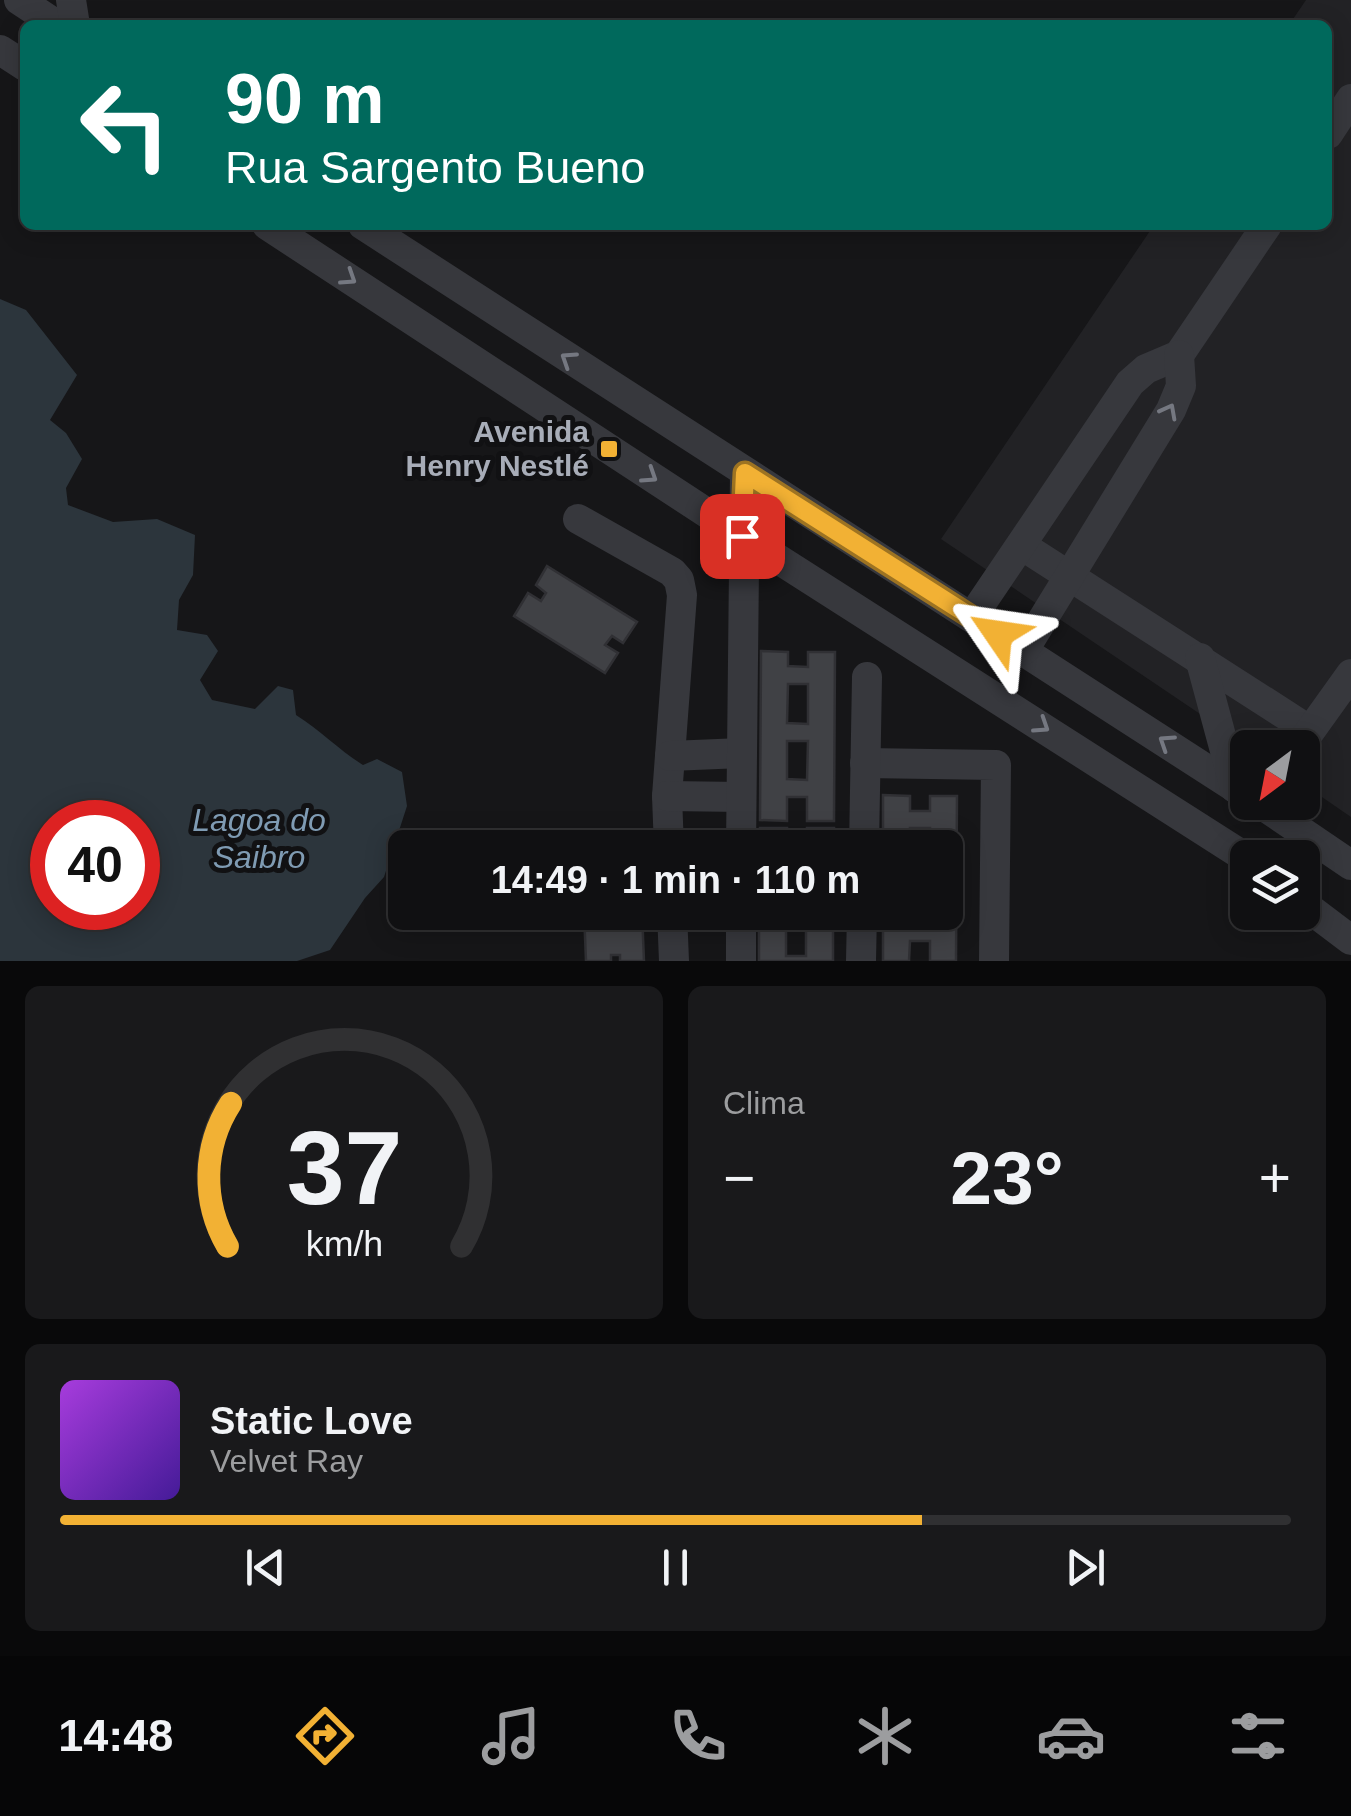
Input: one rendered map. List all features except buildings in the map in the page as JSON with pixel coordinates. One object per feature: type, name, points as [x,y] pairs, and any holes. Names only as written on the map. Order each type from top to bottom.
[{"type":"street","points":[[19,0],[50,20]]},
{"type":"street","points":[[1332,128],[1351,99]]},
{"type":"street","points":[[275,230],[1230,848]]},
{"type":"street","points":[[371,230],[1230,784]]},
{"type":"street","points":[[972,617],[1130,382],[1146,369],[1179,356],[1263,230]]},
{"type":"street","points":[[1024,650],[1182,386],[1179,356]]},
{"type":"street","points":[[1105,420],[1148,447]]},
{"type":"street","points":[[741,830],[745,473]]},
{"type":"street","points":[[578,519],[672,572],[679,580],[682,595],[667,796],[668,830]]},
{"type":"street","points":[[1021,545],[1200,658],[1292,730]]},
{"type":"street","points":[[1200,658],[1230,739]]},
{"type":"street","points":[[1311,730],[1351,674]]},
{"type":"street","points":[[864,830],[868,676]]},
{"type":"street","points":[[670,756],[742,754]]},
{"type":"street","points":[[866,763],[996,765],[994,961]]},
{"type":"street","points":[[667,796],[742,798]]},
{"type":"street","points":[[1285,820],[1351,865]]},
{"type":"street","points":[[1320,905],[1351,925]]},
{"type":"street","points":[[1320,917],[1351,940]]},
{"type":"street","points":[[673,930],[674,961]]},
{"type":"street","points":[[741,930],[741,961]]},
{"type":"street","points":[[862,930],[862,961]]},
{"type":"shaded area","points":[[1306,0],[1351,0],[1351,817],[1320,796],[1320,730],[1230,730],[1230,734],[941,539],[1151,230],[1332,230],[1332,20],[1292,20]]},
{"type":"water","name":"Lagoa do Saibro","points":[[0,299],[26,310],[77,375],[50,420],[66,433],[82,459],[66,488],[68,505],[113,522],[157,519],[195,535],[193,575],[179,600],[177,630],[207,635],[218,651],[200,680],[212,700],[255,709],[278,686],[293,690],[296,715],[346,753],[363,765],[377,759],[402,772],[407,806],[399,830],[388,830],[384,877],[330,950],[297,961],[0,961]]},
{"type":"place","name":"Avenida Henry Nestlé","points":[[609,449]]},
{"type":"route","points":[[742,536],[745,473],[998,634]]}]
